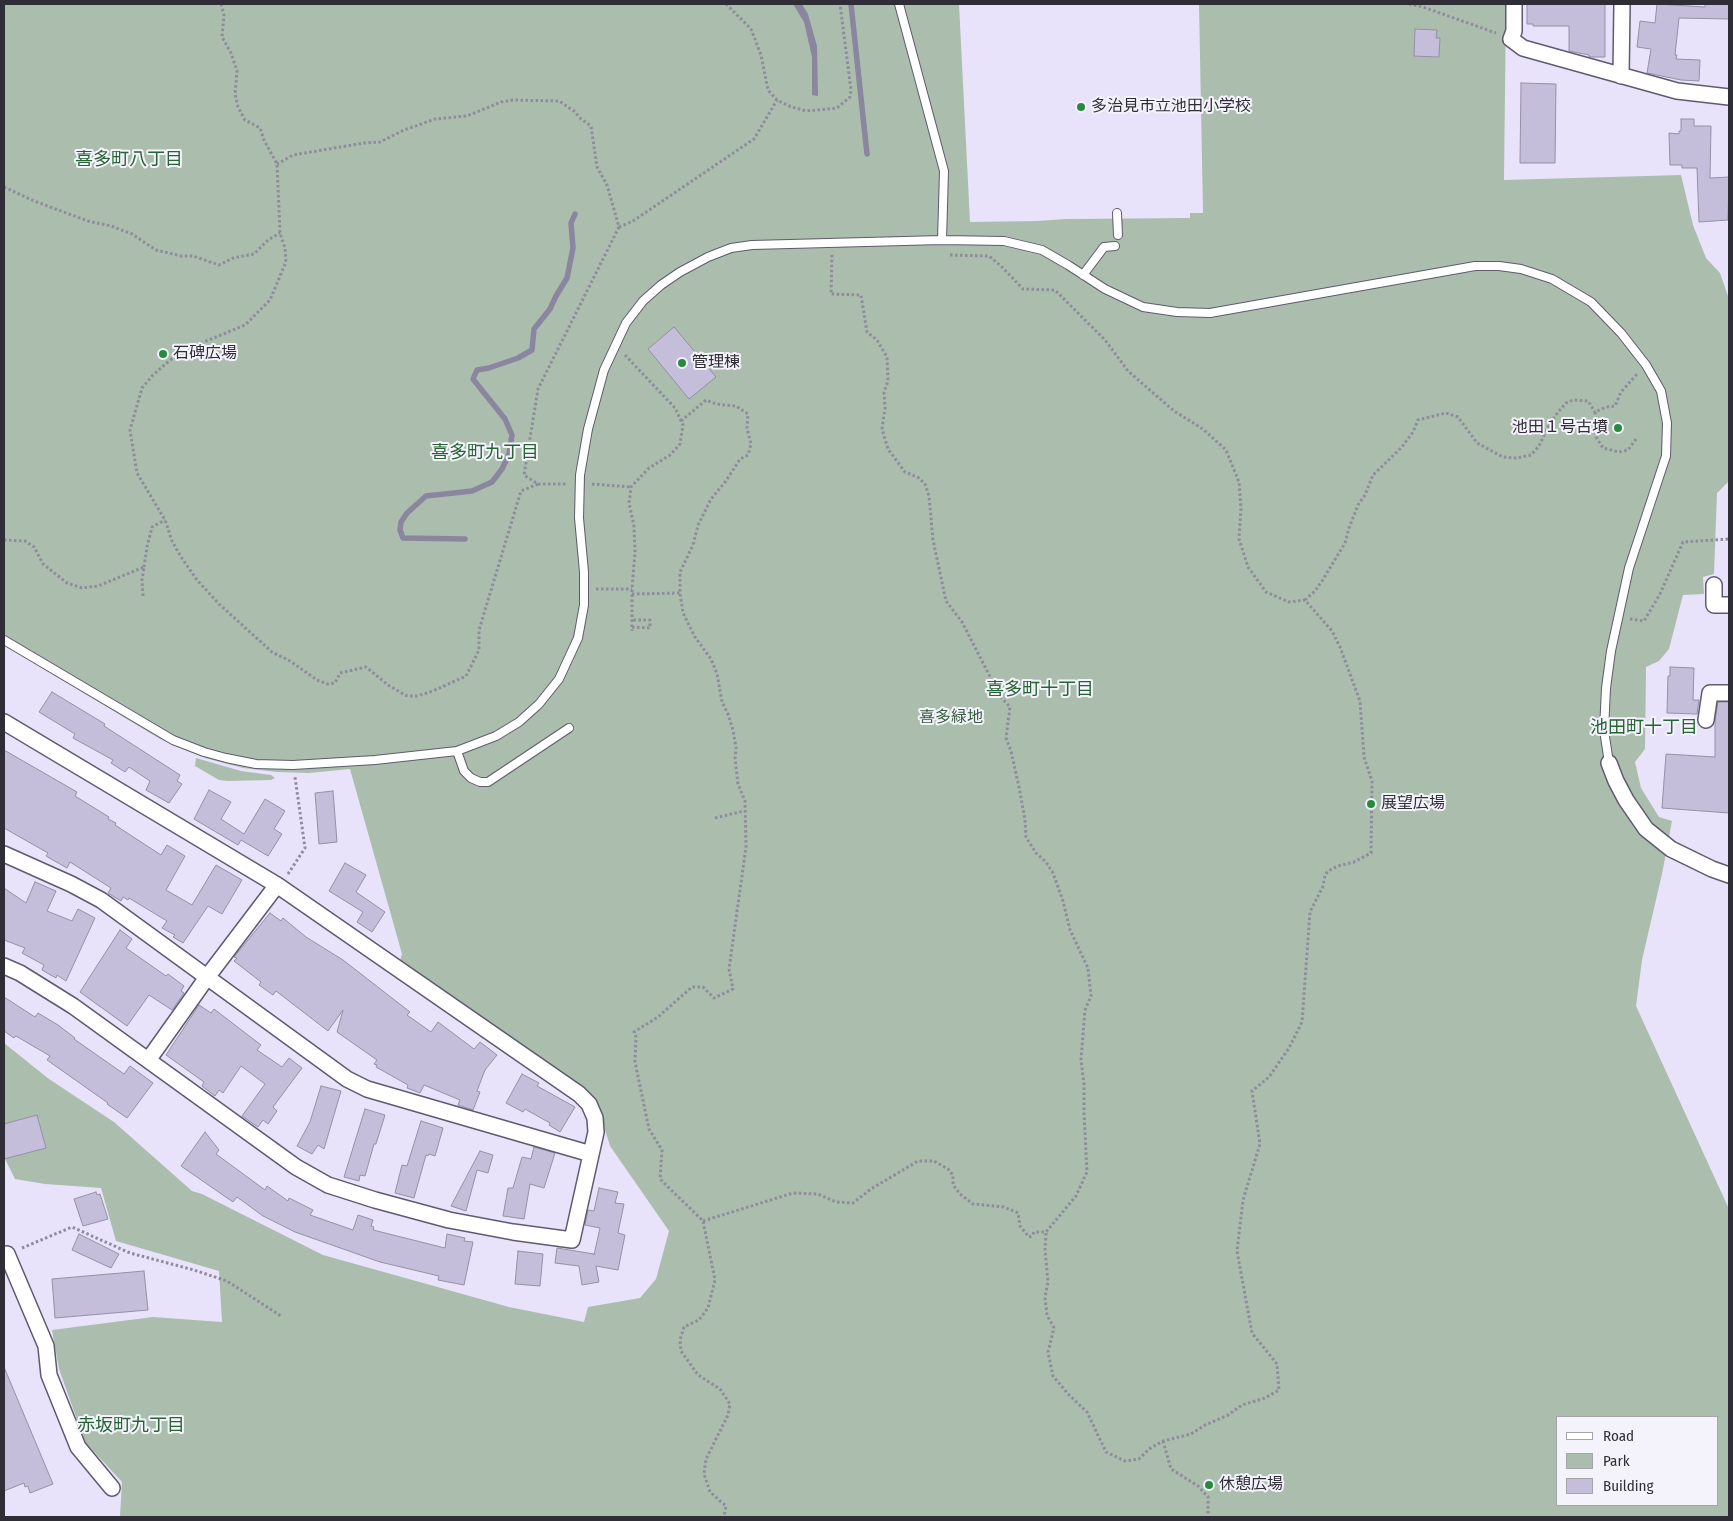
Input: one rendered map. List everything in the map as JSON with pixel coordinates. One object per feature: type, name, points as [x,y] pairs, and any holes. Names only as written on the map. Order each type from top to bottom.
[{"type":"street","points":[[1514,4],[1514,31],[1511,39],[1522,48],[1677,91],[1729,97]]},
{"type":"street","points":[[1621,76],[1622,4]]},
{"type":"street","points":[[1714,585],[1714,605],[1729,605]]},
{"type":"street","points":[[1706,720],[1710,693],[1729,693]]},
{"type":"street","points":[[4,722],[277,885],[579,1094],[590,1104],[595,1118],[596,1132],[572,1240],[513,1232],[449,1220],[375,1200],[328,1184],[296,1168],[149,1059],[48,989],[4,966]]},
{"type":"street","points":[[1609,763],[1626,800],[1646,829],[1671,849],[1729,875]]},
{"type":"street","points":[[4,854],[71,884],[101,900],[208,976],[347,1079],[367,1089],[591,1154]]},
{"type":"street","points":[[149,1059],[208,976],[277,885]]},
{"type":"street","points":[[6,1255],[46,1346],[49,1375],[78,1447],[112,1488]]},
{"type":"lane","points":[[899,4],[944,170],[942,240]]},
{"type":"lane","points":[[1117,213],[1118,235]]},
{"type":"lane","points":[[4,640],[173,740],[204,752],[256,764],[293,765],[457,752],[496,736],[519,722],[539,704],[559,679],[578,638],[584,605],[584,572],[579,518],[580,475],[588,429],[604,370],[626,323],[642,301],[680,272],[708,257],[731,248],[769,244],[942,240],[1004,241],[1042,250],[1106,289],[1143,308],[1210,313],[1476,266],[1499,266],[1521,269],[1552,279],[1591,302],[1621,333],[1646,365],[1661,391],[1667,423],[1666,456],[1629,568],[1611,651],[1606,688],[1604,730],[1609,763]]},
{"type":"lane","points":[[1084,275],[1104,247],[1115,246]]},
{"type":"lane","points":[[457,752],[464,771],[471,778],[480,782],[488,782],[569,728]]},
{"type":"path","points":[[221,4],[224,15],[222,37],[231,53],[237,71],[235,94],[238,107],[245,120],[260,128],[264,140],[277,164],[280,233],[285,248],[286,262],[270,300],[245,324],[182,352],[168,361],[153,375],[142,388],[130,430],[137,473],[165,520],[172,541],[197,580],[219,604],[272,652],[290,661],[317,680],[328,684],[335,683],[340,673],[366,667],[388,685],[405,695],[418,696],[466,676],[472,666],[479,650],[479,630],[521,491],[538,484],[568,484]]},
{"type":"path","points":[[726,4],[751,29],[761,54],[768,90],[777,100],[806,112],[837,108],[850,97],[851,90],[840,4]]},
{"type":"path","points":[[1409,4],[1423,6],[1511,39]]},
{"type":"path","points":[[277,164],[293,155],[380,142],[404,130],[435,119],[467,116],[501,102],[513,100],[559,101],[591,126],[597,167],[607,185],[619,227]]},
{"type":"path","points":[[538,484],[524,475],[538,389],[619,227],[633,221],[754,139],[777,100]]},
{"type":"path","points":[[4,187],[34,201],[88,221],[111,226],[132,234],[156,250],[180,256],[193,256],[219,265],[232,258],[254,254],[268,240],[280,233]]},
{"type":"path","points":[[832,254],[831,294],[861,295],[867,332],[877,340],[887,357],[888,380],[884,392],[885,408],[882,430],[888,448],[905,472],[919,478],[925,484],[929,496],[933,540],[946,602],[962,622],[1000,696],[1010,707],[1006,738],[1011,750],[1019,787],[1026,837],[1036,853],[1046,862],[1053,873],[1070,930],[1088,968],[1091,996],[1085,1010],[1081,1060],[1084,1084],[1087,1172],[1076,1196],[1046,1232],[1045,1250],[1048,1282],[1045,1297],[1047,1314],[1054,1328],[1048,1352],[1054,1376],[1068,1394],[1087,1412],[1106,1452],[1125,1461],[1139,1459],[1149,1449],[1163,1441],[1191,1434],[1205,1425],[1228,1415],[1242,1405],[1266,1398],[1280,1390],[1277,1364],[1252,1333],[1236,1251],[1243,1200],[1260,1144],[1252,1091],[1269,1077],[1289,1048],[1302,1022],[1310,912],[1323,886],[1325,875],[1328,871],[1338,866],[1354,862],[1371,853],[1372,781],[1364,757],[1360,701],[1332,631],[1305,600]]},
{"type":"path","points":[[950,255],[989,256],[1023,289],[1055,290],[1105,340],[1128,371],[1174,411],[1203,429],[1226,450],[1239,482],[1241,509],[1239,539],[1248,567],[1266,592],[1289,602],[1305,600],[1315,591],[1345,543],[1358,506],[1365,495],[1373,475],[1401,448],[1413,432],[1418,420],[1446,413],[1458,417],[1477,443],[1503,457],[1516,458],[1531,455],[1535,451],[1546,429],[1566,403],[1573,400],[1588,401],[1595,412],[1596,437],[1603,448],[1619,452],[1628,450],[1636,439]]},
{"type":"path","points":[[614,349],[624,354],[675,408],[683,425],[680,444],[670,455],[649,468],[631,487],[629,503],[634,526],[635,552],[632,589],[634,605],[632,620],[632,629],[650,628],[650,620],[632,620]]},
{"type":"path","points":[[1595,412],[1614,406],[1621,392],[1639,372]]},
{"type":"path","points":[[681,421],[706,400],[716,404],[736,406],[748,414],[747,428],[751,444],[748,455],[740,460],[712,499],[698,525],[693,545],[680,572],[680,593],[683,613],[695,638],[711,659],[718,674],[722,702],[733,730],[738,784],[745,801],[746,847],[729,970],[733,989],[714,998],[703,987],[692,987],[658,1017],[634,1032],[636,1037],[635,1062],[649,1129],[662,1150],[660,1179],[703,1221],[715,1280],[708,1308],[699,1320],[684,1327],[680,1340],[681,1351],[698,1375],[720,1389],[730,1404],[728,1415],[706,1458],[704,1474],[710,1492],[726,1506],[724,1517]]},
{"type":"path","points":[[592,484],[631,487]]},
{"type":"path","points":[[143,596],[142,580],[152,526],[165,520]]},
{"type":"path","points":[[4,540],[25,541],[34,547],[43,564],[67,583],[82,588],[98,586],[144,567]]},
{"type":"path","points":[[1628,618],[1644,621],[1660,594],[1683,542],[1729,540]]},
{"type":"path","points":[[596,589],[632,589]]},
{"type":"path","points":[[632,594],[680,593]]},
{"type":"path","points":[[277,885],[285,879],[306,848],[293,765]]},
{"type":"path","points":[[715,818],[744,811]]},
{"type":"path","points":[[703,1221],[793,1193],[818,1194],[836,1202],[853,1203],[871,1189],[918,1161],[934,1161],[953,1174],[953,1185],[960,1194],[973,1204],[1004,1207],[1018,1213],[1020,1226],[1029,1237],[1034,1232],[1046,1232]]},
{"type":"path","points":[[6,1255],[72,1227],[130,1253],[227,1281],[281,1316]]},
{"type":"path","points":[[1163,1441],[1171,1469],[1198,1486],[1208,1497],[1208,1517]]},
{"type":"green space","name":"喜多緑地","points":[[4,4],[959,4],[970,222],[1190,218],[1190,213],[1203,213],[1199,4],[1506,4],[1504,180],[1681,175],[1693,225],[1706,258],[1720,273],[1729,299],[1729,481],[1717,493],[1714,574],[1703,577],[1704,594],[1683,595],[1669,649],[1659,661],[1646,667],[1645,749],[1635,762],[1641,788],[1659,817],[1672,821],[1642,960],[1636,1006],[1729,1209],[1729,1517],[120,1517],[122,1482],[85,1442],[59,1369],[52,1330],[153,1317],[222,1322],[219,1271],[116,1241],[101,1188],[45,1184],[15,1179],[4,1157],[4,1043],[49,1079],[114,1122],[192,1191],[202,1194],[323,1255],[509,1307],[584,1322],[588,1307],[640,1298],[656,1279],[669,1231],[610,1146],[597,1104],[586,1089],[400,961],[402,954],[350,769],[309,773],[243,768],[205,758],[160,739],[4,645]]},
{"type":"green space","points":[[196,758],[241,771],[271,775],[275,778],[271,780],[219,780],[195,766]]},
{"type":"shaded area","points":[[793,4],[802,4],[808,14],[817,46],[818,96],[812,95],[812,57],[804,22]]},
{"type":"building","points":[[1527,4],[1605,4],[1605,57],[1589,57],[1589,55],[1569,51],[1569,26],[1533,26],[1533,24],[1527,24]]},
{"type":"building","points":[[1657,4],[1705,7],[1705,4],[1729,4],[1729,19],[1679,18],[1676,59],[1700,60],[1699,81],[1681,80],[1647,73],[1651,49],[1637,47],[1640,21],[1655,23]]},
{"type":"building","points":[[1415,29],[1437,30],[1436,38],[1440,38],[1439,57],[1414,56]]},
{"type":"building","points":[[1521,83],[1556,84],[1555,163],[1520,163]]},
{"type":"building","points":[[1681,119],[1694,119],[1694,126],[1711,126],[1710,178],[1729,177],[1728,220],[1699,222],[1697,168],[1682,168],[1682,165],[1670,165],[1669,133],[1679,134],[1679,131],[1681,131]]},
{"type":"building","name":"管理棟","points":[[674,327],[716,377],[689,399],[648,349]]},
{"type":"building","points":[[1670,667],[1694,668],[1693,700],[1699,700],[1697,714],[1667,713]]},
{"type":"building","points":[[52,692],[105,724],[104,726],[180,775],[177,781],[182,784],[169,803],[146,790],[150,781],[129,767],[125,772],[111,763],[113,760],[73,738],[75,734],[39,712]]},
{"type":"building","points":[[1718,702],[1729,702],[1729,813],[1662,808],[1666,754],[1715,757],[1715,722]]},
{"type":"building","points":[[4,750],[77,792],[75,796],[109,817],[108,819],[116,823],[115,825],[161,855],[167,845],[185,856],[166,890],[192,905],[216,865],[242,880],[222,914],[208,906],[183,943],[173,937],[175,935],[162,928],[167,921],[129,898],[128,900],[123,897],[121,901],[108,893],[111,888],[70,862],[67,868],[46,856],[48,853],[4,828]]},
{"type":"building","points":[[209,790],[231,802],[221,819],[244,834],[265,799],[285,811],[274,829],[282,834],[268,856],[241,840],[238,845],[194,819]]},
{"type":"building","points":[[333,791],[337,842],[319,844],[315,793]]},
{"type":"building","points":[[345,863],[366,875],[356,892],[385,912],[372,932],[357,922],[363,912],[329,891]]},
{"type":"building","points":[[35,882],[56,891],[47,911],[72,921],[78,909],[95,918],[66,981],[57,975],[56,978],[42,970],[44,965],[22,953],[25,948],[4,940],[4,888],[26,903]]},
{"type":"building","points":[[270,913],[281,921],[283,918],[306,937],[343,960],[410,1012],[407,1015],[431,1032],[438,1022],[474,1049],[480,1042],[497,1055],[485,1070],[477,1091],[480,1092],[473,1110],[458,1105],[460,1100],[424,1085],[420,1093],[407,1088],[408,1085],[376,1067],[377,1065],[374,1064],[377,1060],[337,1032],[343,1010],[328,1031],[276,991],[273,995],[259,985],[261,982],[234,961],[237,958],[234,957]]},
{"type":"building","points":[[120,930],[132,939],[126,948],[184,986],[181,991],[184,993],[172,1010],[149,995],[127,1026],[80,992]]},
{"type":"building","points":[[4,997],[35,1017],[38,1013],[58,1025],[74,1039],[124,1074],[130,1066],[153,1083],[127,1118],[47,1060],[50,1056],[4,1031]]},
{"type":"building","points":[[199,1005],[211,1013],[214,1009],[261,1045],[257,1050],[282,1067],[289,1058],[302,1068],[273,1107],[277,1111],[268,1124],[263,1120],[258,1127],[242,1116],[265,1084],[241,1066],[223,1093],[219,1090],[215,1096],[202,1086],[204,1082],[166,1055]]},
{"type":"building","points":[[522,1074],[539,1083],[537,1086],[575,1107],[560,1132],[549,1125],[550,1123],[525,1109],[523,1112],[506,1103]]},
{"type":"building","points":[[321,1086],[341,1091],[324,1149],[318,1145],[312,1154],[297,1146],[310,1122]]},
{"type":"building","points":[[365,1109],[385,1115],[365,1176],[360,1175],[359,1181],[344,1177]]},
{"type":"building","points":[[37,1115],[46,1148],[4,1159],[4,1124]]},
{"type":"building","points":[[421,1121],[443,1128],[435,1156],[426,1155],[414,1198],[395,1193],[402,1165],[407,1166]]},
{"type":"building","points":[[205,1132],[219,1150],[216,1154],[265,1190],[267,1186],[288,1201],[289,1198],[313,1210],[310,1215],[353,1230],[358,1215],[373,1220],[371,1226],[374,1227],[373,1230],[445,1248],[447,1234],[465,1238],[464,1241],[473,1242],[464,1285],[438,1280],[439,1276],[380,1262],[295,1232],[263,1216],[237,1197],[233,1202],[181,1166]]},
{"type":"building","points":[[534,1147],[555,1153],[544,1188],[530,1184],[524,1219],[503,1216],[508,1188],[513,1188],[522,1157],[531,1159]]},
{"type":"building","points":[[480,1151],[493,1155],[488,1173],[477,1170],[466,1211],[451,1206]]},
{"type":"building","points":[[599,1188],[618,1192],[615,1203],[624,1204],[618,1233],[625,1235],[618,1270],[596,1266],[599,1282],[582,1285],[579,1266],[555,1263],[557,1248],[594,1255],[600,1228],[585,1225],[588,1210],[594,1211]]},
{"type":"building","points":[[96,1192],[97,1195],[100,1194],[108,1219],[83,1226],[74,1199]]},
{"type":"building","points":[[79,1234],[119,1254],[111,1268],[72,1250]]},
{"type":"building","points":[[518,1251],[543,1254],[540,1286],[515,1284]]},
{"type":"building","points":[[144,1271],[148,1310],[55,1318],[52,1279]]},
{"type":"building","points":[[4,1367],[53,1484],[30,1493],[28,1486],[25,1487],[24,1483],[4,1491]]},
{"type":"waterway","points":[[851,4],[867,154]]},
{"type":"waterway","points":[[465,539],[403,538],[400,530],[401,522],[407,513],[426,496],[472,491],[492,482],[502,469],[509,454],[512,435],[505,419],[473,379],[477,370],[518,358],[532,350],[534,329],[550,309],[567,278],[573,248],[571,223],[575,214]]},
{"type":"place","name":"多治見市立池田小学校","points":[[1081,107]]},
{"type":"place","name":"石碑広場","points":[[163,354]]},
{"type":"place","name":"管理棟","points":[[682,363]]},
{"type":"place","name":"池田１号古墳","points":[[1618,428]]},
{"type":"place","name":"展望広場","points":[[1371,804]]},
{"type":"place","name":"休憩広場","points":[[1209,1485]]},
{"type":"district","name":"喜多町八丁目","points":[[129,160]]},
{"type":"district","name":"喜多町九丁目","points":[[485,453]]},
{"type":"district","name":"喜多町十丁目","points":[[1040,690]]},
{"type":"district","name":"池田町十丁目","points":[[1644,728]]},
{"type":"district","name":"赤坂町九丁目","points":[[131,1426]]}]
